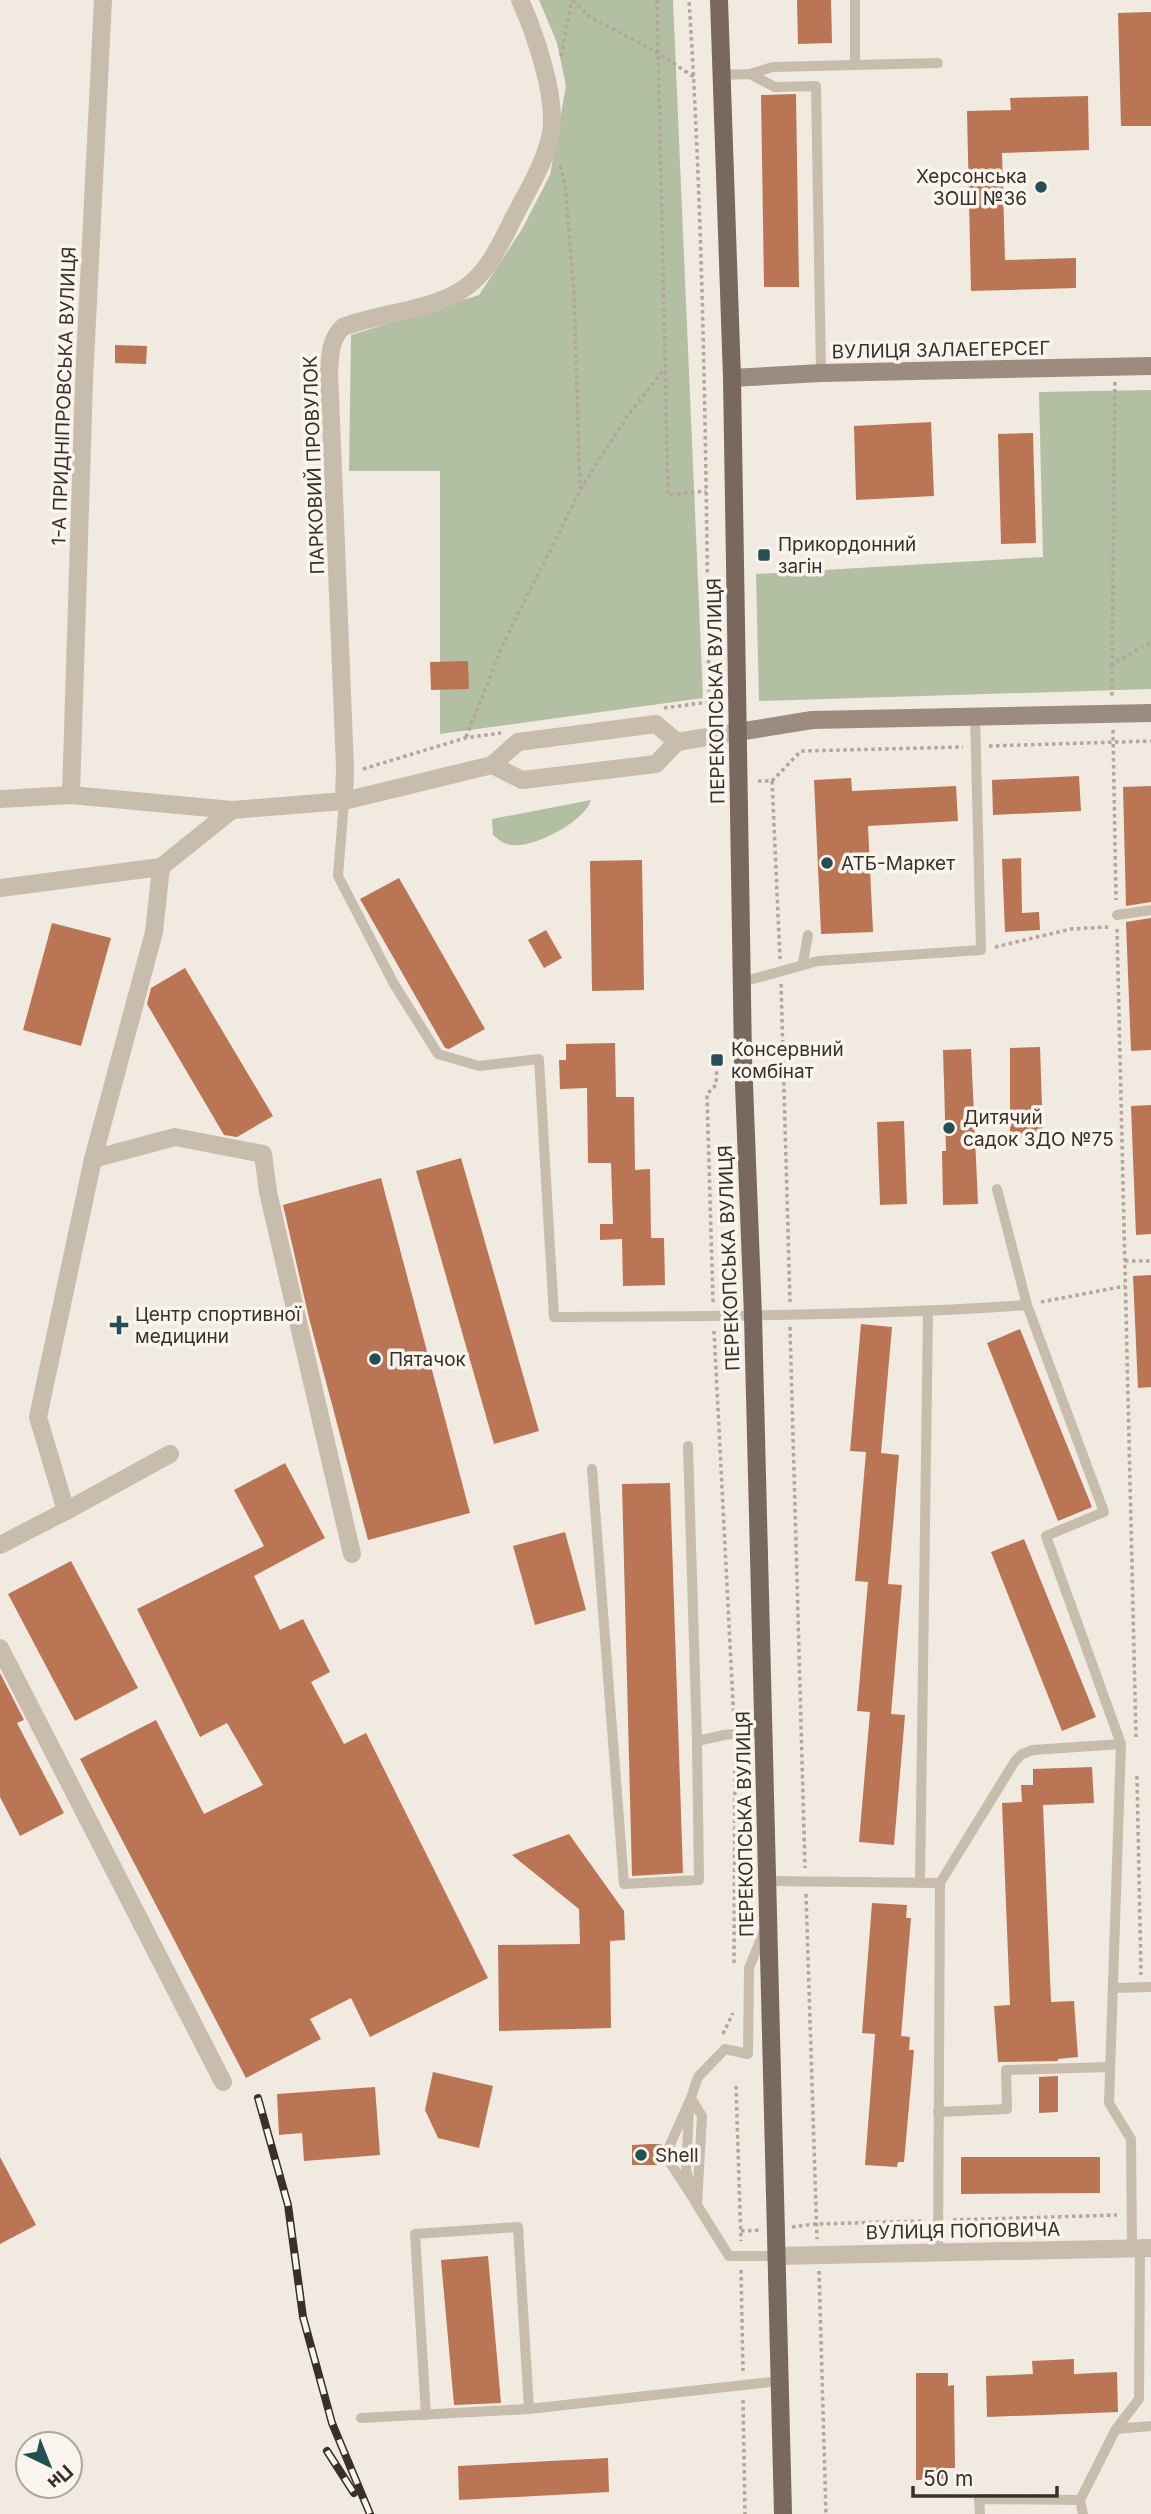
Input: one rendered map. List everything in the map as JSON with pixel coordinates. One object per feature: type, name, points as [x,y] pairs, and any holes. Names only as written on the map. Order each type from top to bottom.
[{"type":"main road","name":"ПЕРЕКОПСЬКА ВУЛИЦЯ","points":[[719,0],[732,378],[742,982],[783,2514]]},
{"type":"main road","name":"ВУЛИЦЯ ЗАЛАЕГЕРСЕГ","points":[[732,378],[821,373],[1151,366]]},
{"type":"main road","points":[[738,732],[812,720],[1151,713]]},
{"type":"street","name":"1-А ПРИДНІПРОВСЬКА ВУЛИЦЯ","points":[[71,795],[84,381],[103,0]]},
{"type":"street","name":"ПАРКОВИЙ ПРОВУЛОК","points":[[344,801],[345,768],[329,372],[335,334],[342,327],[355,322],[436,302],[455,294],[472,283],[486,269],[501,243],[541,162],[551,131],[549,90],[534,31],[520,0]]},
{"type":"street","points":[[0,799],[71,795],[232,810],[344,801],[492,765],[518,742],[656,724],[677,742]]},
{"type":"street","points":[[492,765],[522,780],[656,764],[677,742],[738,732]]},
{"type":"street","points":[[0,888],[161,867],[232,810]]},
{"type":"street","points":[[66,1511],[38,1417],[93,1159],[154,932],[161,867]]},
{"type":"street","points":[[93,1159],[175,1137],[263,1154],[271,1205],[352,1554]]},
{"type":"street","points":[[0,1545],[170,1454]]},
{"type":"street","points":[[0,1648],[223,2082]]},
{"type":"street","name":"ВУЛИЦЯ ПОПОВИЧА","points":[[777,2256],[1141,2248]]},
{"type":"lane","points":[[855,0],[855,65]]},
{"type":"lane","points":[[721,75],[750,74],[774,67],[938,63]]},
{"type":"lane","points":[[750,74],[775,87],[816,86],[821,373]]},
{"type":"lane","points":[[742,982],[803,963],[981,950],[975,716]]},
{"type":"lane","points":[[344,801],[338,876],[394,984],[438,1054],[479,1066],[539,1059],[554,1317],[790,1316],[928,1312],[1027,1304]]},
{"type":"lane","points":[[1117,915],[1151,910]]},
{"type":"lane","points":[[803,963],[808,935]]},
{"type":"lane","points":[[997,1189],[1027,1304],[1104,1512],[1046,1536],[1121,1744],[1110,2103],[1131,2139],[1131,2214],[1141,2248],[1139,2399],[1116,2429],[1080,2500],[1083,2514]]},
{"type":"lane","points":[[920,1882],[928,1312]]},
{"type":"lane","points":[[592,1469],[624,1884],[699,1880],[688,1446]]},
{"type":"lane","points":[[697,1741],[764,1731]]},
{"type":"lane","points":[[938,2253],[940,1883],[1014,1761],[1022,1754],[1033,1750],[1121,1744]]},
{"type":"lane","points":[[767,1881],[940,1883]]},
{"type":"lane","points":[[768,1920],[749,1968],[748,2054],[725,2049],[698,2077],[669,2147],[668,2161],[729,2256],[777,2256]]},
{"type":"lane","points":[[1113,1988],[1146,1987]]},
{"type":"lane","points":[[938,2112],[1007,2109],[1006,2070],[1110,2067]]},
{"type":"lane","points":[[691,2098],[702,2116],[697,2205]]},
{"type":"lane","points":[[426,2415],[415,2234],[518,2227],[529,2409]]},
{"type":"lane","points":[[361,2418],[529,2409],[780,2381]]},
{"type":"lane","points":[[1116,2429],[1151,2427]]},
{"type":"lane","points":[[980,2514],[979,2499],[1080,2500]]},
{"type":"path","points":[[572,0],[590,17],[658,53],[694,77]]},
{"type":"path","points":[[561,58],[572,0]]},
{"type":"path","points":[[657,0],[668,495],[706,491]]},
{"type":"path","points":[[690,0],[706,491],[709,702]]},
{"type":"path","points":[[551,131],[565,183],[574,295],[580,491]]},
{"type":"path","points":[[345,768],[367,769],[465,738],[505,640],[580,491],[626,418],[665,368]]},
{"type":"path","points":[[1115,368],[1112,713],[1117,915]]},
{"type":"path","points":[[1112,664],[1151,642]]},
{"type":"path","points":[[758,781],[772,780],[802,751],[1151,741]]},
{"type":"path","points":[[772,780],[781,970],[815,2224],[819,2256],[826,2514]]},
{"type":"path","points":[[981,950],[1071,929],[1117,927],[1136,1745]]},
{"type":"path","points":[[717,1060],[716,1085],[707,1094],[713,1316],[735,1734],[734,1975]]},
{"type":"path","points":[[1125,1261],[1151,1261]]},
{"type":"path","points":[[1027,1304],[1125,1286]]},
{"type":"path","points":[[1136,1772],[1146,1987]]},
{"type":"path","points":[[719,2042],[734,2011]]},
{"type":"path","points":[[736,2086],[741,2257]]},
{"type":"path","points":[[815,2224],[1131,2214]]},
{"type":"green space","points":[[539,0],[673,0],[703,698],[440,734],[440,471],[349,471],[351,335],[479,295],[522,229],[550,175],[566,86],[557,43]]},
{"type":"green space","points":[[1151,390],[1151,689],[759,701],[756,574],[1043,557],[1039,392]]},
{"type":"green space","points":[[591,800],[587,809],[567,826],[528,844],[505,843],[493,835],[492,819]]},
{"type":"building","points":[[797,0],[831,0],[832,43],[798,44]]},
{"type":"building","points":[[1151,12],[1151,126],[1121,126],[1118,13]]},
{"type":"building","points":[[796,94],[799,287],[764,287],[761,95]]},
{"type":"building","points":[[1088,96],[1089,150],[1002,153],[1005,260],[1076,258],[1076,288],[971,291],[967,111],[1011,110],[1010,98]]},
{"type":"building","points":[[115,345],[147,346],[146,364],[115,363]]},
{"type":"building","points":[[931,422],[934,496],[856,500],[854,426]]},
{"type":"building","points":[[1033,433],[1036,543],[1001,544],[998,434]]},
{"type":"building","points":[[468,661],[469,689],[431,690],[430,662]]},
{"type":"building","points":[[1079,776],[1081,811],[993,815],[992,780]]},
{"type":"building","points":[[851,778],[852,791],[956,786],[958,821],[868,826],[873,932],[821,934],[814,780]]},
{"type":"building","points":[[1151,786],[1151,902],[1126,906],[1123,787]]},
{"type":"building","points":[[1021,858],[1022,913],[1039,912],[1040,930],[1005,932],[1002,859]]},
{"type":"building","points":[[642,860],[644,990],[592,991],[590,861]]},
{"type":"building","points":[[399,878],[485,1029],[449,1049],[445,1048],[360,899]]},
{"type":"building","points":[[1151,918],[1151,1050],[1131,1051],[1126,922]]},
{"type":"building","points":[[52,923],[111,938],[81,1046],[23,1030]]},
{"type":"building","points":[[546,930],[562,958],[544,968],[528,940]]},
{"type":"building","points":[[185,968],[273,1116],[237,1137],[224,1135],[147,1004],[151,988]]},
{"type":"building","points":[[615,1043],[616,1097],[634,1097],[635,1170],[650,1169],[651,1238],[664,1238],[665,1285],[623,1286],[622,1239],[600,1240],[600,1224],[613,1224],[611,1163],[588,1163],[587,1088],[560,1089],[559,1060],[566,1060],[566,1044]]},
{"type":"building","points":[[1040,1047],[1043,1136],[1010,1137],[1010,1048]]},
{"type":"building","points":[[971,1049],[978,1204],[943,1205],[942,1151],[946,1151],[943,1050]]},
{"type":"building","points":[[1151,1105],[1151,1234],[1136,1235],[1131,1106]]},
{"type":"building","points":[[904,1121],[907,1204],[880,1205],[877,1122]]},
{"type":"building","points":[[461,1158],[539,1431],[494,1444],[416,1171]]},
{"type":"building","name":"Пятачок","points":[[381,1178],[470,1513],[368,1540],[309,1318],[283,1205]]},
{"type":"building","points":[[1151,1275],[1151,1387],[1138,1388],[1133,1276]]},
{"type":"building","points":[[861,1324],[892,1327],[881,1453],[899,1455],[888,1584],[902,1585],[891,1714],[905,1715],[894,1845],[859,1842],[870,1712],[857,1711],[868,1582],[855,1581],[866,1452],[850,1451]]},
{"type":"building","points":[[1020,1329],[1092,1507],[1058,1521],[987,1343]]},
{"type":"building","points":[[285,1463],[325,1538],[254,1576],[280,1630],[303,1619],[330,1672],[311,1682],[344,1744],[366,1733],[488,1978],[370,2037],[351,1998],[310,2019],[321,2039],[246,2078],[80,1759],[156,1720],[204,1814],[263,1785],[227,1723],[200,1737],[137,1609],[264,1546],[234,1490]]},
{"type":"building","points":[[670,1483],[683,1873],[632,1876],[622,1484]]},
{"type":"building","points":[[565,1532],[586,1610],[535,1625],[513,1546]]},
{"type":"building","points":[[1024,1539],[1096,1717],[1062,1731],[991,1552]]},
{"type":"building","points":[[71,1561],[138,1688],[75,1721],[8,1594]]},
{"type":"building","points":[[0,1673],[24,1720],[17,1723],[64,1813],[20,1836],[0,1797]]},
{"type":"building","points":[[1092,1767],[1094,1803],[1043,1805],[1051,2002],[1074,2001],[1078,2057],[1058,2061],[998,2062],[994,2006],[1010,2005],[1002,1803],[1022,1802],[1021,1785],[1033,1785],[1033,1769]]},
{"type":"building","points":[[569,1834],[624,1911],[625,1940],[610,1941],[611,2028],[499,2031],[498,1945],[580,1944],[579,1909],[512,1855]]},
{"type":"building","points":[[872,1903],[907,1905],[906,1918],[911,1918],[901,2036],[910,2037],[909,2050],[914,2050],[904,2162],[898,2162],[897,2167],[865,2165],[875,2034],[862,2033]]},
{"type":"building","points":[[433,2072],[493,2086],[479,2148],[438,2138],[425,2110]]},
{"type":"building","points":[[1058,2076],[1058,2112],[1039,2113],[1039,2077]]},
{"type":"building","points":[[375,2087],[380,2155],[304,2161],[302,2133],[279,2135],[277,2094]]},
{"type":"building","points":[[662,2144],[662,2165],[632,2165],[632,2145]]},
{"type":"building","points":[[0,2157],[36,2225],[0,2244]]},
{"type":"building","points":[[961,2157],[1100,2157],[1100,2193],[961,2194]]},
{"type":"building","points":[[488,2256],[501,2403],[454,2405],[441,2260]]},
{"type":"building","points":[[1074,2359],[1074,2374],[1117,2372],[1118,2412],[987,2417],[986,2376],[1033,2374],[1032,2361]]},
{"type":"building","points":[[916,2373],[948,2373],[948,2386],[954,2385],[955,2468],[946,2468],[946,2479],[916,2480]]},
{"type":"building","points":[[608,2458],[609,2492],[459,2500],[458,2466]]},
{"type":"railway","points":[[258,2098],[288,2205],[303,2317],[332,2423],[370,2514]]},
{"type":"railway","points":[[327,2451],[354,2493]]},
{"type":"place","name":"Херсонська ЗОШ №36","points":[[1041,187]]},
{"type":"place","name":"Прикордонний загін","points":[[764,555]]},
{"type":"place","name":"АТБ-Маркет","points":[[827,863]]},
{"type":"place","name":"Консервний комбінат","points":[[717,1060]]},
{"type":"place","name":"Дитячий садок ЗДО №75","points":[[949,1128]]},
{"type":"place","name":"Центр спортивної медицини","points":[[119,1325]]},
{"type":"place","name":"Пятачок","points":[[375,1359]]},
{"type":"place","name":"Shell","points":[[641,2155]]}]
